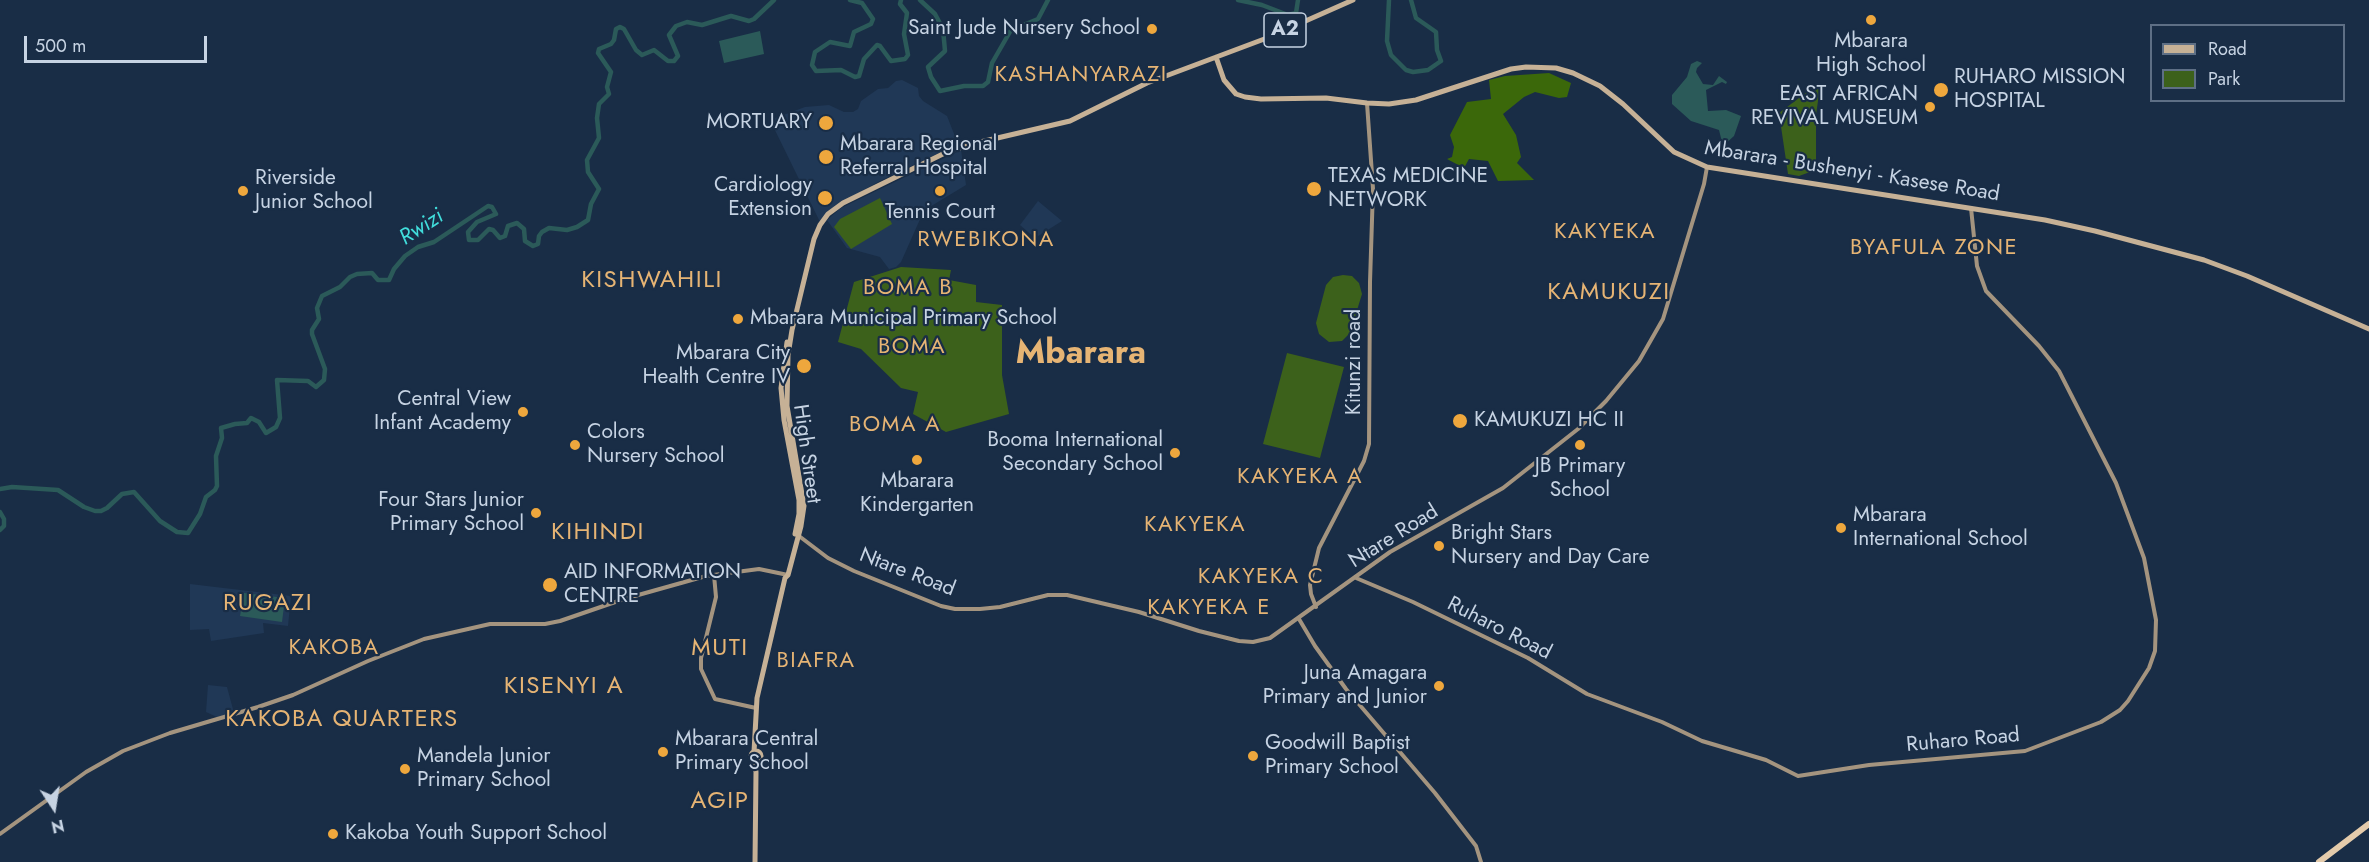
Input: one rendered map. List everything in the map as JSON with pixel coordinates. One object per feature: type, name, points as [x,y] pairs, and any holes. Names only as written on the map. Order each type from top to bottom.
[{"type":"highway","points":[[2321,862],[2369,826]]},
{"type":"main road","name":"A2","points":[[1209,60],[1303,23],[1353,0]]},
{"type":"main road","points":[[1219,66],[1223,54]]},
{"type":"main road","name":"Mbarara - Bushenyi - Kasese Road","points":[[1216,57],[1224,80],[1236,94],[1257,99],[1326,98],[1367,103],[1416,100],[1511,69],[1556,68],[1573,73],[1600,86],[1623,104],[1674,152],[1707,167],[1971,208],[2095,231],[2204,260],[2247,276],[2369,329]]},
{"type":"main road","name":"Mbarara - Bushenyi - Kasese Road","points":[[1209,60],[1217,68],[1224,84],[1236,96],[1258,101],[1276,98]]},
{"type":"main road","name":"High Street","points":[[786,576],[798,536],[803,492],[790,430],[786,397],[791,335],[817,231],[828,214],[843,203],[949,152],[976,143],[1070,121],[1147,83],[1209,60]]},
{"type":"main road","name":"Kitunzi road","points":[[1316,607],[1310,585],[1319,548],[1356,476],[1369,444],[1373,189],[1367,103]]},
{"type":"main road","name":"Ntare Road","points":[[798,536],[828,558],[855,571],[925,600],[955,609],[1000,607],[1048,596],[1067,595],[1139,612],[1218,636],[1253,642],[1270,638],[1390,552],[1503,488],[1578,429],[1627,377],[1647,350],[1668,308],[1707,167]]},
{"type":"main road","name":"Ruharo Road","points":[[1356,578],[1413,602],[1528,658],[1587,694],[1662,722],[1707,743],[1767,760],[1798,776],[1869,765],[2025,751],[2101,722],[2120,710],[2128,701],[2149,668],[2155,651],[2156,620],[2144,558],[2116,483],[2059,371],[1986,291],[1977,266],[1971,208]]},
{"type":"main road","name":"High Street","points":[[755,862],[756,772],[757,761],[761,756],[756,752],[755,743],[756,708],[800,519]]},
{"type":"main road","points":[[0,834],[86,772],[117,753],[171,733],[258,708],[424,639],[490,624],[545,624],[560,621],[624,599],[714,575],[759,568],[786,576]]},
{"type":"main road","points":[[714,575],[716,597],[701,658],[701,669],[716,699],[756,708]]},
{"type":"main road","points":[[1299,619],[1346,689],[1435,793],[1476,846],[1481,862]]},
{"type":"shaded area","points":[[760,31],[764,54],[724,63],[719,41]]},
{"type":"shaded area","points":[[1697,61],[1702,63],[1696,72],[1703,84],[1713,85],[1719,76],[1727,82],[1706,90],[1708,111],[1726,110],[1741,116],[1734,136],[1723,146],[1719,130],[1691,121],[1672,104],[1672,95],[1687,77],[1691,64]]},
{"type":"shaded area","points":[[902,80],[918,88],[919,96],[923,101],[947,116],[958,144],[842,202],[820,222],[770,120],[805,107],[829,105],[844,112],[853,112],[858,109],[861,101],[878,89],[888,88],[896,81]]},
{"type":"shaded area","points":[[961,150],[966,185],[928,208],[921,217],[901,262],[896,267],[889,269],[880,257],[847,248],[827,220],[841,208]]},
{"type":"shaded area","points":[[1038,201],[1062,221],[1035,238],[1020,225]]},
{"type":"shaded area","points":[[190,584],[291,596],[288,626],[263,623],[264,633],[211,641],[209,629],[190,630]]},
{"type":"shaded area","points":[[244,593],[285,598],[282,622],[240,616]]},
{"type":"shaded area","points":[[208,685],[227,687],[234,713],[217,717],[206,712]]},
{"type":"green space","points":[[1549,73],[1571,83],[1567,97],[1559,98],[1535,92],[1524,97],[1503,114],[1516,135],[1521,157],[1517,163],[1534,180],[1498,181],[1488,161],[1469,159],[1464,168],[1447,159],[1452,157],[1454,147],[1450,135],[1467,102],[1491,99],[1489,80],[1505,76]]},
{"type":"green space","points":[[1819,83],[1816,163],[1810,172],[1799,176],[1788,174],[1779,113]]},
{"type":"green space","points":[[880,198],[892,224],[851,249],[834,227],[840,219]]},
{"type":"green space","points":[[901,267],[951,270],[949,280],[976,285],[976,302],[1002,305],[1002,375],[1009,414],[946,432],[913,414],[918,392],[901,388],[861,349],[838,342],[854,282]]},
{"type":"green space","points":[[1352,276],[1359,283],[1362,294],[1350,333],[1342,341],[1329,342],[1319,334],[1316,323],[1326,285],[1333,277]]},
{"type":"green space","points":[[1287,353],[1344,367],[1320,458],[1263,444]]},
{"type":"waterway","name":"Rwizi","points":[[0,489],[12,487],[58,490],[84,507],[95,511],[107,508],[122,494],[134,492],[160,521],[177,532],[188,533],[200,514],[206,497],[217,486],[216,456],[222,438],[221,428],[247,423],[251,418],[259,422],[266,433],[276,427],[280,418],[277,380],[308,381],[316,387],[324,380],[325,369],[312,334],[319,319],[317,308],[322,296],[340,287],[350,277],[357,274],[372,273],[378,280],[389,280],[394,269],[405,256],[418,247],[434,242],[488,206],[492,207],[496,214],[477,222],[468,232],[469,240],[478,240],[489,229],[500,238],[505,236],[508,226],[517,223],[524,229],[525,241],[533,246],[538,244],[542,232],[549,228],[567,230],[588,220],[591,204],[599,189],[588,172],[587,160],[599,138],[597,118],[599,104],[609,94],[607,87],[611,72],[598,53],[599,49],[611,44],[616,29],[620,27],[624,29],[636,50],[642,55],[654,50],[668,61],[674,61],[678,56],[669,35],[676,26],[687,22],[702,25],[731,16],[749,21],[774,0]]},
{"type":"waterway","name":"Rwizi","points":[[850,0],[862,3],[873,19],[871,24],[854,32],[850,46],[830,42],[815,52],[812,65],[816,71],[841,70],[855,77],[859,76],[864,59],[877,45],[891,61],[905,59],[908,55],[904,34],[907,13],[900,4],[901,0]]},
{"type":"waterway","name":"Rwizi","points":[[920,0],[935,14],[943,29],[945,51],[928,67],[940,91],[964,86],[983,86],[988,82],[992,63],[1011,30],[1038,19],[1048,0]]},
{"type":"waterway","name":"Rwizi","points":[[1238,0],[1262,5],[1288,15],[1296,13],[1298,0]]},
{"type":"waterway","name":"Rwizi","points":[[1389,0],[1387,41],[1391,55],[1406,70],[1413,72],[1428,70],[1441,61],[1437,50],[1436,32],[1416,18],[1411,0]]},
{"type":"waterway","name":"Rwizi","points":[[0,512],[4,519],[4,526],[0,530]]},
{"type":"place","name":"Mbarara High School","points":[[1871,20]]},
{"type":"place","name":"Saint Jude Nursery School","points":[[1152,29]]},
{"type":"place","name":"RUHARO MISSION HOSPITAL","points":[[1941,90]]},
{"type":"place","name":"EAST AFRICAN REVIVAL MUSEUM","points":[[1930,107]]},
{"type":"place","name":"MORTUARY","points":[[826,123]]},
{"type":"place","name":"Mbarara Regional Referral Hospital","points":[[826,157]]},
{"type":"place","name":"TEXAS MEDICINE NETWORK","points":[[1314,189]]},
{"type":"place","name":"Riverside Junior School","points":[[243,191]]},
{"type":"place","name":"Tennis Court","points":[[940,191]]},
{"type":"place","name":"Cardiology Extension","points":[[825,198]]},
{"type":"place","name":"Mbarara Municipal Primary School","points":[[738,319]]},
{"type":"place","name":"Mbarara City Health Centre IV","points":[[804,366]]},
{"type":"place","name":"Central View Infant Academy","points":[[523,412]]},
{"type":"place","name":"KAMUKUZI HC II","points":[[1460,421]]},
{"type":"place","name":"Colors Nursery School","points":[[575,445]]},
{"type":"place","name":"JB Primary School","points":[[1580,445]]},
{"type":"place","name":"Booma International Secondary School","points":[[1175,453]]},
{"type":"place","name":"Mbarara Kindergarten","points":[[917,460]]},
{"type":"place","name":"Four Stars Junior Primary School","points":[[536,513]]},
{"type":"place","name":"Mbarara International School","points":[[1841,528]]},
{"type":"place","name":"Bright Stars Nursery and Day Care","points":[[1439,546]]},
{"type":"place","name":"AID INFORMATION CENTRE","points":[[550,585]]},
{"type":"place","name":"Juna Amagara Primary and Junior","points":[[1439,686]]},
{"type":"place","name":"Mbarara Central Primary School","points":[[663,752]]},
{"type":"place","name":"Goodwill Baptist Primary School","points":[[1253,756]]},
{"type":"place","name":"Mandela Junior Primary School","points":[[405,769]]},
{"type":"place","name":"Kakoba Youth Support School","points":[[333,834]]},
{"type":"district","name":"KASHANYARAZI","points":[[1081,76]]},
{"type":"district","name":"KAKYEKA","points":[[1605,233]]},
{"type":"district","name":"RWEBIKONA","points":[[986,241]]},
{"type":"district","name":"BYAFULA ZONE","points":[[1934,249]]},
{"type":"district","name":"KISHWAHILI","points":[[652,281]]},
{"type":"district","name":"BOMA B","points":[[908,289]]},
{"type":"district","name":"KAMUKUZI","points":[[1609,293]]},
{"type":"district","name":"BOMA","points":[[912,348]]},
{"type":"district","name":"Mbarara","points":[[1081,355]]},
{"type":"district","name":"BOMA A","points":[[895,426]]},
{"type":"district","name":"KAKYEKA A","points":[[1300,478]]},
{"type":"district","name":"KAKYEKA","points":[[1195,526]]},
{"type":"district","name":"KIHINDI","points":[[598,533]]},
{"type":"district","name":"KAKYEKA C","points":[[1261,578]]},
{"type":"district","name":"RUGAZI","points":[[268,604]]},
{"type":"district","name":"KAKYEKA E","points":[[1209,609]]},
{"type":"district","name":"KAKOBA","points":[[334,649]]},
{"type":"district","name":"MUTI","points":[[720,649]]},
{"type":"district","name":"BIAFRA","points":[[816,662]]},
{"type":"district","name":"KISENYI A","points":[[564,687]]},
{"type":"district","name":"KAKOBA QUARTERS","points":[[342,720]]},
{"type":"district","name":"AGIP","points":[[720,802]]}]
